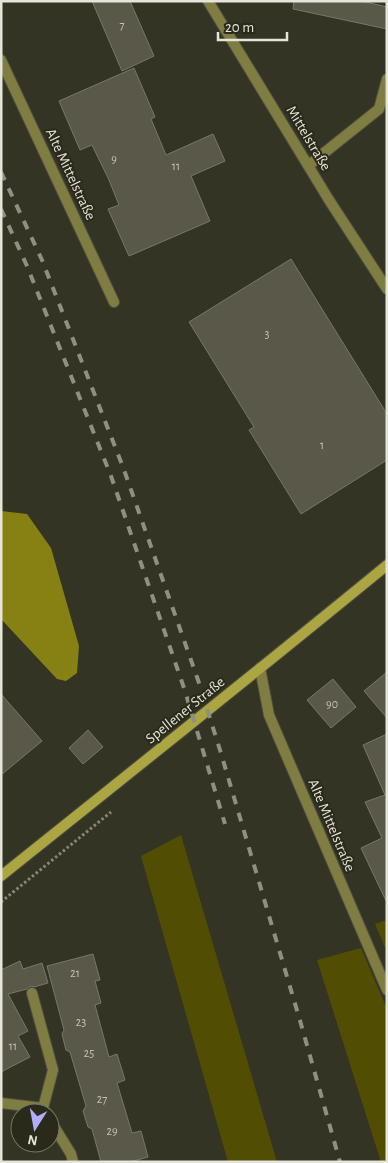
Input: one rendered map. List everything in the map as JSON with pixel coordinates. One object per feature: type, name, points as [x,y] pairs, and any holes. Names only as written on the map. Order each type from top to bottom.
[{"type":"street","name":"Mittelstraße","points":[[208,1],[387,289]]},
{"type":"street","name":"Alte Mittelstraße","points":[[1,60],[114,302]]},
{"type":"street","points":[[309,165],[379,109],[387,79]]},
{"type":"street","name":"Spellener Straße","points":[[1,876],[387,565]]},
{"type":"street","name":"Alte Mittelstraße","points":[[260,668],[269,715],[387,990]]},
{"type":"street","points":[[32,992],[52,1070],[46,1103]]},
{"type":"street","points":[[60,1136],[71,1154],[73,1162]]},
{"type":"shaded area","points":[[1,511],[27,514],[51,548],[79,646],[77,673],[66,681],[57,679],[1,619]]},
{"type":"shaded area","points":[[181,835],[277,1162],[228,1162],[141,856]]},
{"type":"shaded area","points":[[387,920],[387,952],[375,924]]},
{"type":"shaded area","points":[[361,948],[387,1009],[387,1162],[381,1162],[317,960]]},
{"type":"building","points":[[92,1],[130,1],[154,56],[122,71]]},
{"type":"building","points":[[294,1],[362,1],[387,7],[387,29],[293,9]]},
{"type":"building","points":[[134,68],[155,117],[151,119],[166,155],[213,134],[225,161],[191,176],[210,221],[129,256],[108,209],[119,205],[109,180],[92,145],[80,150],[59,101]]},
{"type":"building","points":[[291,259],[387,414],[387,460],[301,514],[249,430],[254,427],[189,322]]},
{"type":"building","points":[[387,672],[387,718],[364,691]]},
{"type":"building","points":[[333,679],[356,707],[331,728],[307,700]]},
{"type":"building","points":[[1,694],[42,741],[1,775]]},
{"type":"building","points":[[88,730],[103,747],[83,764],[69,748]]},
{"type":"building","points":[[387,734],[387,903],[361,848],[382,838],[365,802],[385,795],[363,745]]},
{"type":"building","points":[[93,954],[100,980],[95,981],[101,1003],[95,1005],[109,1057],[117,1054],[125,1080],[117,1083],[132,1133],[141,1131],[148,1157],[130,1162],[101,1162],[92,1129],[88,1127],[83,1111],[86,1106],[70,1052],[66,1050],[62,1034],[64,1030],[47,966]]},
{"type":"building","points":[[20,961],[23,969],[42,963],[48,983],[34,987],[31,986],[27,989],[8,994],[28,1031],[18,1036],[30,1057],[1,1072],[1,970]]},
{"type":"railway","points":[[1,172],[42,260],[123,467],[198,680],[301,1024],[340,1162]]},
{"type":"railway","points":[[1,209],[27,266],[111,476],[185,691],[225,824]]}]
